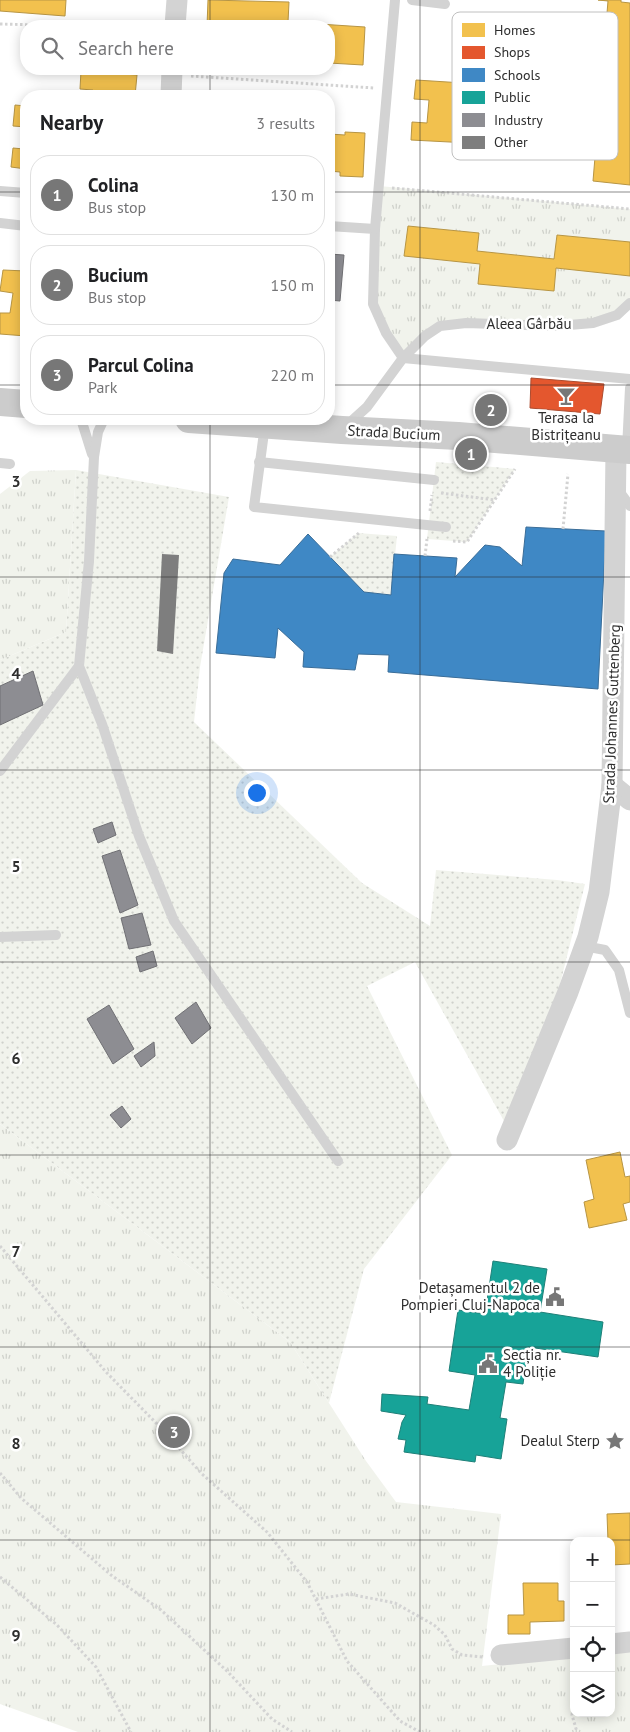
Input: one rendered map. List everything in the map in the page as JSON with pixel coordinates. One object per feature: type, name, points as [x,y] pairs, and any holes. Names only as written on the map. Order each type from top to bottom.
[{"type":"main road","points":[[0,402],[20,404]]},
{"type":"main road","name":"Strada Bucium","points":[[278,425],[458,436],[624,450]]},
{"type":"street","points":[[175,20],[177,0]]},
{"type":"street","points":[[171,90],[172,75]]},
{"type":"street","name":"Strada Johannes Guttenberg","points":[[507,1140],[568,992],[584,946],[599,892],[612,785],[616,486],[624,450]]},
{"type":"street","points":[[612,785],[630,800]]},
{"type":"street","points":[[615,1644],[630,1642]]},
{"type":"street","points":[[501,1655],[570,1648]]},
{"type":"lane","points":[[395,0],[375,229],[373,304],[386,333],[403,358]]},
{"type":"lane","points":[[412,0],[445,4]]},
{"type":"lane","points":[[0,191],[20,193]]},
{"type":"lane","points":[[0,222],[20,225]]},
{"type":"lane","points":[[335,226],[375,229]]},
{"type":"lane","name":"Aleea Gârbău","points":[[403,358],[424,336],[440,326],[466,323],[557,326],[593,323],[617,316],[630,303]]},
{"type":"lane","points":[[403,358],[630,380]]},
{"type":"lane","points":[[342,430],[367,407],[403,358]]},
{"type":"lane","points":[[624,450],[630,388]]},
{"type":"lane","points":[[83,425],[94,457]]},
{"type":"lane","points":[[101,425],[98,432],[94,457],[89,561],[78,666],[102,724],[139,836],[174,920],[338,1161]]},
{"type":"lane","points":[[265,425],[254,507],[446,527]]},
{"type":"lane","points":[[259,462],[434,480]]},
{"type":"lane","points":[[616,486],[630,506]]},
{"type":"lane","points":[[0,771],[78,666]]},
{"type":"lane","points":[[0,937],[56,935]]},
{"type":"lane","points":[[584,946],[605,950],[619,970],[630,1013]]},
{"type":"path","points":[[0,24],[20,24]]},
{"type":"path","points":[[210,75],[388,89]]},
{"type":"path","points":[[379,186],[630,209]]},
{"type":"path","points":[[467,542],[515,469]]},
{"type":"path","points":[[563,529],[568,474]]},
{"type":"path","points":[[432,492],[495,500]]},
{"type":"path","points":[[330,557],[358,533],[368,534]]},
{"type":"path","points":[[419,538],[427,539]]},
{"type":"path","points":[[0,1246],[106,1372],[162,1428],[202,1474],[267,1532],[307,1582],[347,1661],[400,1721],[420,1732]]},
{"type":"path","points":[[0,1473],[20,1498],[111,1575],[161,1610],[228,1672],[272,1719],[292,1732]]},
{"type":"path","points":[[0,1577],[57,1625],[96,1666],[131,1732]]},
{"type":"path","points":[[316,1599],[349,1594],[395,1603],[434,1625],[445,1635],[452,1649],[462,1655],[478,1657],[501,1655]]},
{"type":"path","points":[[573,1717],[578,1732]]},
{"type":"green space","points":[[379,186],[630,209],[630,242],[557,235],[554,259],[477,251],[479,233],[408,226],[405,256],[480,264],[478,284],[554,291],[556,268],[630,276],[630,303],[593,323],[440,326],[403,358],[373,304]]},
{"type":"green space","points":[[436,462],[515,469],[467,542],[427,539]]},
{"type":"green space","points":[[76,470],[229,497],[200,667],[194,722],[362,883],[430,926],[436,870],[585,884],[558,992],[504,1121],[415,962],[367,986],[452,1155],[364,1269],[329,1403],[290,1342],[0,1124],[0,660],[66,632]]},
{"type":"green space","points":[[76,470],[66,632],[0,660],[0,494],[30,471]]},
{"type":"green space","points":[[358,533],[397,536],[391,595],[364,592],[330,557]]},
{"type":"green space","points":[[0,1124],[290,1342],[366,1461],[396,1502],[501,1514],[482,1666],[570,1656],[570,1717],[615,1717],[615,1652],[630,1650],[630,1732],[78,1732],[0,1704]]},
{"type":"building: Homes","points":[[0,0],[66,0],[65,16],[0,11]]},
{"type":"building: Homes","points":[[208,0],[289,2],[288,20],[207,20]]},
{"type":"building: Homes","points":[[598,0],[621,0],[621,2],[630,3],[630,185],[593,181],[595,160],[618,160],[618,12],[607,12],[608,1]]},
{"type":"building: Homes","points":[[335,25],[365,27],[363,65],[335,63]]},
{"type":"building: Homes","points":[[81,75],[137,75],[136,90],[80,89]]},
{"type":"building: Homes","points":[[416,80],[452,82],[452,142],[411,140],[412,122],[427,123],[429,100],[414,99]]},
{"type":"building: Homes","points":[[15,105],[20,105],[20,127],[13,126]]},
{"type":"building: Homes","points":[[345,132],[365,133],[363,177],[340,176],[340,172],[335,172],[335,134],[345,135]]},
{"type":"building: Homes","points":[[13,148],[20,149],[20,168],[11,167]]},
{"type":"building: Homes","points":[[408,226],[479,233],[477,251],[554,259],[557,235],[630,242],[630,276],[556,268],[554,291],[478,284],[480,264],[404,256]]},
{"type":"building: Homes","points":[[3,270],[20,271],[20,336],[0,334],[0,313],[10,313],[13,293],[0,291]]},
{"type":"building: Homes","points":[[620,1152],[625,1177],[630,1176],[630,1202],[623,1204],[627,1220],[589,1228],[584,1202],[594,1199],[586,1160]]},
{"type":"building: Homes","points":[[630,1513],[630,1564],[615,1565],[615,1537],[608,1537],[607,1514]]},
{"type":"building: Homes","points":[[523,1583],[558,1583],[558,1601],[564,1601],[564,1621],[530,1622],[530,1634],[508,1634],[508,1615],[524,1615]]},
{"type":"building: Shops","name":"Terasa la Bistrițeanu","points":[[531,378],[604,384],[600,414],[530,408]]},
{"type":"building: Schools","points":[[526,527],[606,531],[598,689],[388,672],[389,655],[358,654],[355,670],[303,667],[304,652],[278,628],[275,658],[216,653],[224,573],[233,559],[280,565],[308,534],[364,592],[391,595],[394,554],[457,558],[455,577],[485,545],[500,547],[522,566]]},
{"type":"building: Public","name":"Secția nr. 4 Poliție","points":[[493,1261],[547,1269],[540,1312],[603,1322],[598,1357],[528,1347],[523,1384],[506,1382],[500,1418],[507,1419],[501,1459],[476,1455],[475,1462],[404,1452],[406,1440],[398,1439],[402,1422],[406,1415],[381,1411],[382,1394],[428,1397],[427,1404],[469,1410],[475,1375],[449,1371],[458,1310],[485,1314]]},
{"type":"building: Industry","points":[[335,254],[344,255],[340,301],[335,301]]},
{"type":"building: Industry","points":[[33,671],[43,705],[0,725],[0,686]]},
{"type":"building: Industry","points":[[112,822],[116,835],[98,843],[93,829]]},
{"type":"building: Industry","points":[[120,850],[138,905],[120,913],[102,856]]},
{"type":"building: Industry","points":[[142,913],[151,945],[129,949],[121,918]]},
{"type":"building: Industry","points":[[153,951],[157,966],[140,972],[136,957]]},
{"type":"building: Industry","points":[[196,1002],[211,1028],[192,1044],[175,1018]]},
{"type":"building: Industry","points":[[109,1005],[134,1049],[113,1064],[87,1019]]},
{"type":"building: Industry","points":[[154,1042],[155,1056],[141,1067],[134,1056]]},
{"type":"building: Industry","points":[[122,1106],[131,1119],[121,1128],[110,1115]]},
{"type":"building: Other","points":[[162,554],[179,555],[173,654],[157,651]]},
{"type":"place","name":"Terasa la Bistrițeanu","points":[[566,396]]},
{"type":"place","name":"Bucium","points":[[491,410]]},
{"type":"place","name":"Colina","points":[[471,454]]},
{"type":"place","name":"Detașamentul 2 de Pompieri Cluj-Napoca","points":[[555,1297]]},
{"type":"place","name":"Secția nr. 4 Poliție","points":[[488,1364]]},
{"type":"place","name":"Parcul Colina","points":[[174,1432]]},
{"type":"place","name":"Dealul Sterp","points":[[615,1441]]}]
